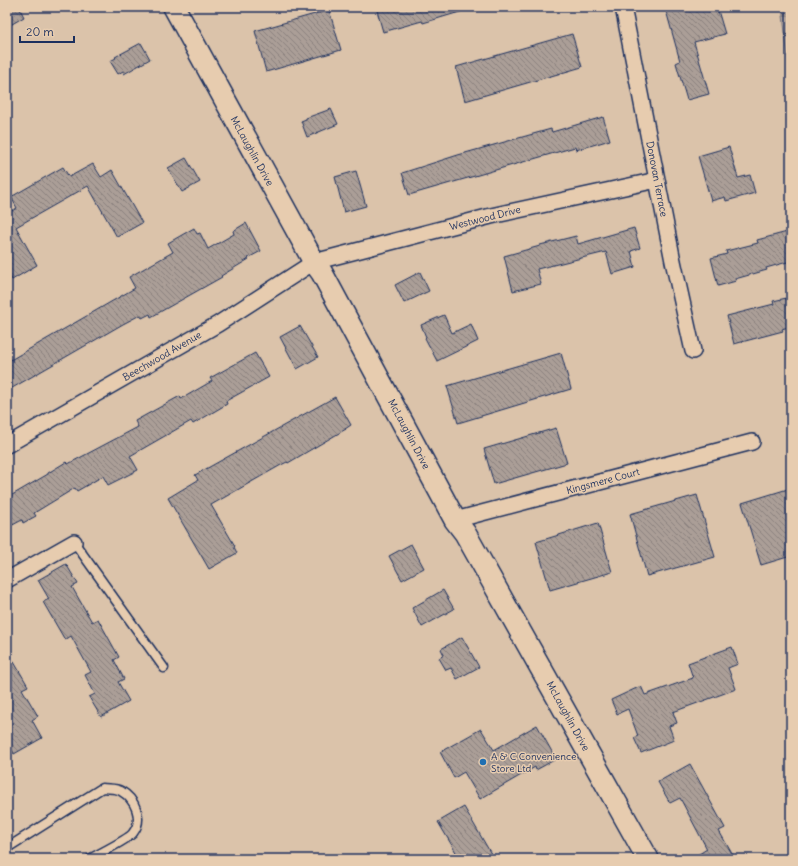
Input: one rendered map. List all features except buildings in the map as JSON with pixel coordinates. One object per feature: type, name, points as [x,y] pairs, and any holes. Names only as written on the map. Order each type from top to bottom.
[{"type":"main road","name":"McLaughlin Drive","points":[[174,7],[314,262],[322,273],[455,520],[465,533],[648,859]]},
{"type":"street","name":"Donovan Terrace","points":[[623,7],[672,261],[693,351]]},
{"type":"street","name":"Westwood Drive","points":[[314,262],[491,216],[657,180]]},
{"type":"street","name":"Beechwood Avenue","points":[[7,445],[218,324],[314,262]]},
{"type":"street","name":"Kingsmere Court","points":[[455,520],[752,442]]},
{"type":"street","points":[[7,580],[74,542]]},
{"type":"lane","points":[[74,542],[164,668]]},
{"type":"lane","points":[[7,848],[102,788],[120,790],[130,798],[137,810],[138,823],[132,834],[90,859]]},
{"type":"green space","points":[[782,7],[791,7],[791,84]]},
{"type":"place","name":"A & C Convenience Store Ltd","points":[[483,762]]}]
